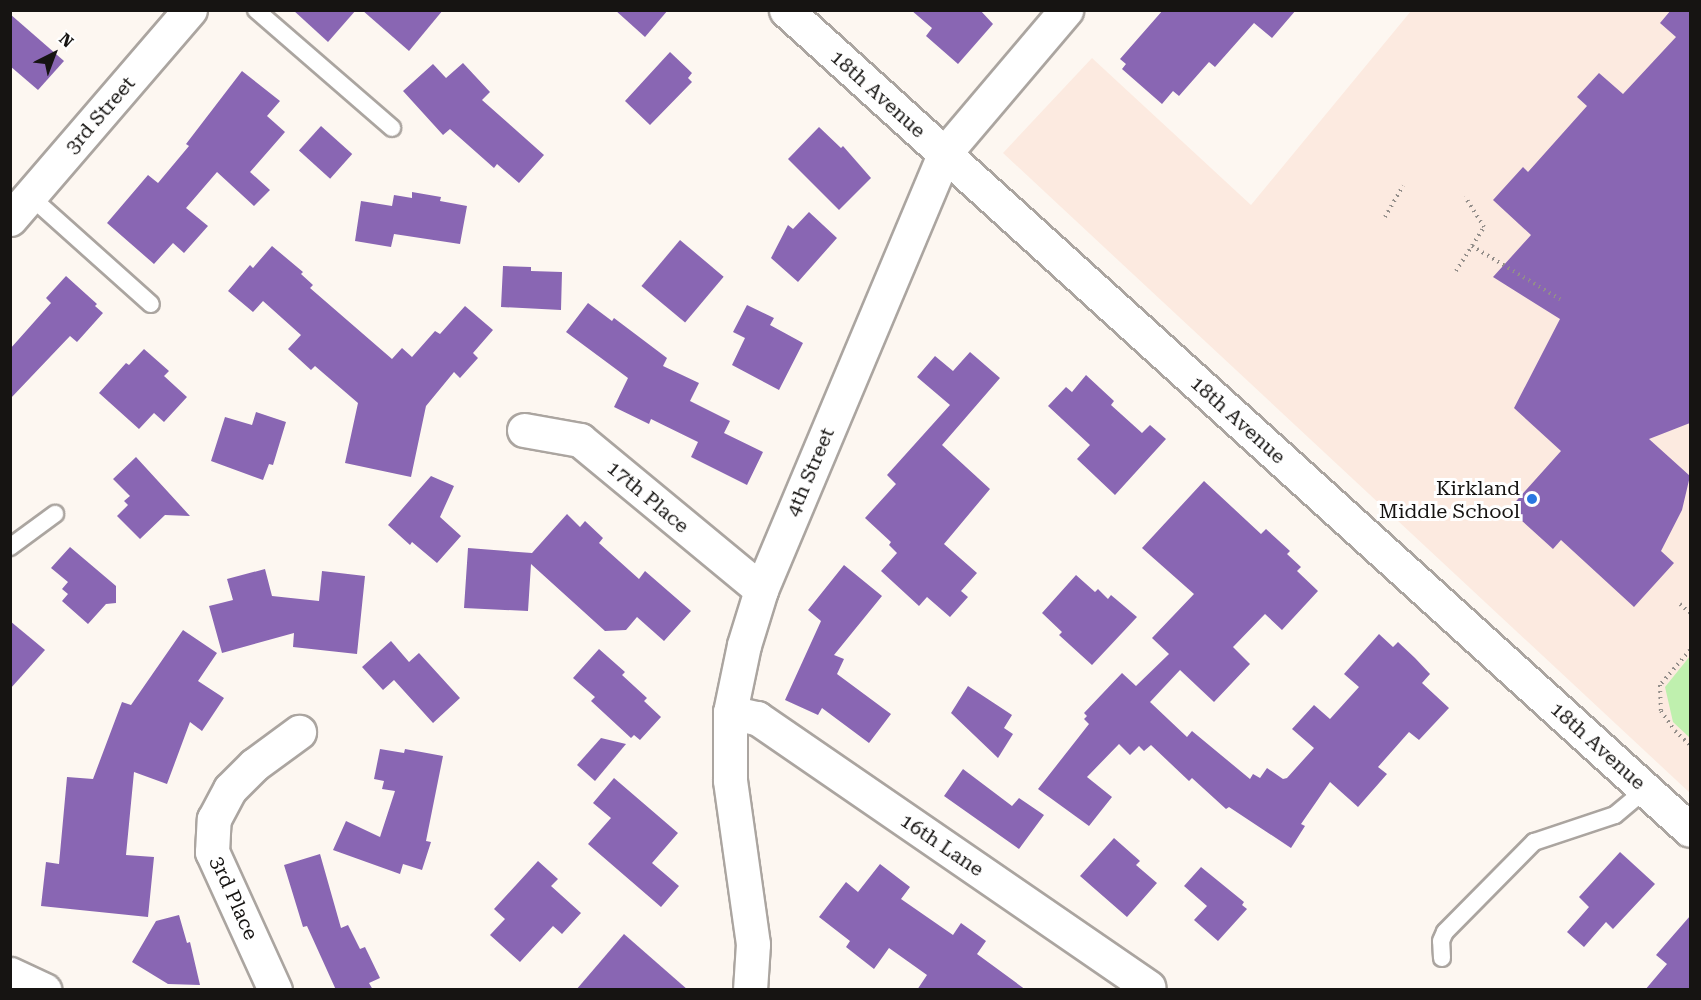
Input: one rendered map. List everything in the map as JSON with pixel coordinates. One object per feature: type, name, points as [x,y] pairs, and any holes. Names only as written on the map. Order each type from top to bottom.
[{"type":"street","name":"3rd Street","points":[[20,208],[190,10]]},
{"type":"street","name":"18th Avenue","points":[[786,10],[1690,830]]},
{"type":"street","name":"4th Street","points":[[750,990],[753,944],[730,780],[730,712],[744,645],[760,590],[944,154],[1066,10]]},
{"type":"street","name":"17th Place","points":[[524,430],[580,440],[760,590]]},
{"type":"street","name":"16th Lane","points":[[730,712],[757,718],[1149,987]]},
{"type":"street","name":"3rd Place","points":[[275,990],[212,852],[214,819],[231,789],[254,765],[299,732]]},
{"type":"street","points":[[10,974],[44,990]]},
{"type":"lane","points":[[256,10],[392,128]]},
{"type":"lane","points":[[20,208],[151,304]]},
{"type":"lane","points":[[10,547],[55,514]]},
{"type":"lane","points":[[1442,958],[1441,941],[1444,932],[1534,842],[1615,815],[1646,789]]},
{"type":"path","points":[[1385,217],[1403,186]]},
{"type":"path","points":[[1456,271],[1484,227],[1465,197]]},
{"type":"path","points":[[1472,246],[1560,299]]},
{"type":"path","points":[[1680,604],[1690,613]]},
{"type":"path","points":[[1690,650],[1660,685],[1661,711],[1675,731],[1690,745]]},
{"type":"shaded area","name":"Kirkland Middle School","points":[[1411,11],[1690,11],[1690,793],[1003,153],[1092,58],[1251,205]]},
{"type":"green space","points":[[1690,656],[1690,738],[1673,722],[1665,687]]},
{"type":"building","points":[[293,10],[356,10],[328,42]]},
{"type":"building","points":[[362,10],[443,10],[409,51]]},
{"type":"building","points":[[615,10],[668,10],[645,37]]},
{"type":"building","points":[[911,10],[980,10],[993,24],[958,64],[926,36],[932,28]]},
{"type":"building","points":[[1163,10],[1296,10],[1272,38],[1254,23],[1215,67],[1209,62],[1179,96],[1173,91],[1162,104],[1122,69],[1126,64],[1120,59]]},
{"type":"building","points":[[1671,10],[1690,10],[1690,423],[1649,439],[1690,476],[1682,510],[1661,551],[1674,563],[1634,607],[1561,540],[1553,549],[1509,509],[1561,451],[1514,408],[1560,319],[1493,277],[1531,235],[1493,200],[1523,167],[1528,172],[1587,106],[1577,97],[1599,73],[1623,94],[1676,37],[1660,23]]},
{"type":"building","points":[[10,14],[64,61],[38,90],[10,66]]},
{"type":"building","points":[[670,52],[692,73],[688,78],[692,82],[650,125],[625,101]]},
{"type":"building","points":[[463,63],[490,92],[482,100],[544,155],[519,183],[497,164],[494,168],[450,129],[443,135],[403,91],[433,64],[446,78]]},
{"type":"building","points":[[242,71],[280,101],[267,116],[285,132],[250,172],[270,190],[254,206],[217,172],[186,208],[208,226],[184,253],[173,243],[154,264],[107,223],[148,175],[158,183],[189,146],[186,144]]},
{"type":"building","points":[[321,126],[352,154],[330,179],[299,151]]},
{"type":"building","points":[[819,127],[841,148],[843,146],[871,178],[839,210],[788,159]]},
{"type":"building","points":[[412,192],[441,197],[440,201],[467,206],[460,244],[394,234],[391,247],[355,241],[361,201],[392,206],[394,195],[412,198]]},
{"type":"building","points":[[809,212],[837,238],[798,282],[771,258],[788,225],[793,229]]},
{"type":"building","points":[[680,240],[724,277],[685,323],[641,286]]},
{"type":"building","points":[[272,246],[303,272],[301,274],[313,285],[310,288],[392,359],[402,348],[412,357],[435,331],[440,334],[465,306],[493,330],[473,353],[478,358],[460,378],[454,372],[426,406],[411,477],[345,463],[358,403],[315,366],[311,370],[288,349],[301,335],[263,301],[253,312],[228,291],[250,265],[253,268]]},
{"type":"building","points":[[503,266],[531,267],[531,271],[562,272],[561,310],[501,307]]},
{"type":"building","points":[[66,276],[97,304],[95,306],[103,313],[77,342],[70,336],[10,399],[10,349],[51,303],[46,298]]},
{"type":"building","points":[[588,303],[612,321],[614,318],[667,358],[663,366],[699,383],[690,401],[730,421],[724,433],[763,452],[747,485],[691,457],[698,442],[651,419],[649,424],[614,407],[628,378],[566,332]]},
{"type":"building","points":[[747,305],[774,318],[770,325],[803,343],[779,390],[732,365],[745,338],[733,332]]},
{"type":"building","points":[[144,349],[169,371],[164,376],[187,397],[164,422],[154,413],[139,429],[99,393],[126,363],[129,365]]},
{"type":"building","points":[[970,352],[1000,378],[942,445],[990,489],[944,544],[977,573],[961,591],[968,597],[950,617],[927,597],[919,606],[881,571],[897,553],[889,545],[891,542],[865,518],[896,484],[887,475],[950,405],[917,377],[935,356],[953,371]]},
{"type":"building","points":[[1086,375],[1114,401],[1111,405],[1142,433],[1150,425],[1166,439],[1115,495],[1077,459],[1090,445],[1048,406],[1066,387],[1072,392]]},
{"type":"building","points":[[256,412],[286,422],[273,465],[269,464],[263,480],[211,461],[225,417],[252,425]]},
{"type":"building","points":[[136,457],[190,516],[165,515],[140,539],[117,516],[128,505],[124,501],[130,496],[113,479]]},
{"type":"building","points":[[431,476],[454,486],[440,517],[461,536],[437,563],[412,542],[410,545],[388,525]]},
{"type":"building","points":[[1204,481],[1261,534],[1266,529],[1290,551],[1287,554],[1301,567],[1297,571],[1318,591],[1282,630],[1265,614],[1233,647],[1250,664],[1214,702],[1180,670],[1150,702],[1187,737],[1192,731],[1250,779],[1253,774],[1260,778],[1267,768],[1283,779],[1287,778],[1314,748],[1292,729],[1314,705],[1330,719],[1359,687],[1344,674],[1379,634],[1393,647],[1398,642],[1415,658],[1430,674],[1422,683],[1449,708],[1419,740],[1409,732],[1378,767],[1387,774],[1358,807],[1330,782],[1301,824],[1305,826],[1291,848],[1229,807],[1226,809],[1192,778],[1189,781],[1151,745],[1144,751],[1139,746],[1130,755],[1119,744],[1087,777],[1112,797],[1089,826],[1038,789],[1089,724],[1084,719],[1087,716],[1084,713],[1122,673],[1136,686],[1169,654],[1152,638],[1194,594],[1142,548]]},
{"type":"building","points":[[567,514],[580,527],[585,521],[603,538],[599,543],[639,579],[645,571],[691,611],[664,641],[637,617],[626,630],[605,631],[531,564],[528,611],[464,608],[468,548],[532,553]]},
{"type":"building","points":[[70,547],[116,586],[116,603],[106,604],[88,624],[62,601],[68,594],[62,589],[68,582],[51,568]]},
{"type":"building","points":[[844,565],[882,596],[834,655],[844,659],[837,674],[891,714],[869,743],[822,708],[818,715],[785,700],[821,621],[808,610]]},
{"type":"building","points":[[265,569],[272,596],[319,601],[322,571],[365,576],[357,654],[293,647],[294,633],[222,653],[209,606],[233,600],[227,579]]},
{"type":"building","points":[[1076,575],[1095,592],[1098,589],[1108,599],[1111,595],[1137,617],[1092,665],[1059,635],[1062,632],[1042,613]]},
{"type":"building","points":[[10,621],[45,650],[10,689]]},
{"type":"building","points":[[183,630],[217,653],[198,681],[224,698],[202,731],[190,722],[167,784],[134,772],[126,855],[154,857],[148,917],[41,906],[46,862],[59,864],[67,777],[93,779],[122,702],[131,705]]},
{"type":"building","points":[[391,641],[409,662],[419,653],[460,698],[433,723],[394,680],[383,690],[362,667]]},
{"type":"building","points":[[599,649],[625,672],[622,675],[647,698],[644,701],[661,717],[640,740],[634,735],[631,738],[591,701],[595,697],[573,678]]},
{"type":"building","points":[[968,686],[1012,715],[1004,728],[1013,734],[998,758],[951,713]]},
{"type":"building","points":[[601,738],[626,744],[595,781],[577,765]]},
{"type":"building","points":[[380,749],[404,753],[405,749],[443,756],[426,841],[431,842],[422,870],[403,864],[400,874],[333,850],[346,821],[380,837],[395,791],[382,789],[384,781],[374,779]]},
{"type":"building","points":[[963,769],[1012,806],[1019,798],[1044,815],[1019,849],[944,796]]},
{"type":"building","points":[[614,778],[678,833],[652,863],[679,886],[661,907],[588,844],[611,818],[593,803]]},
{"type":"building","points":[[1114,838],[1140,861],[1136,865],[1157,883],[1127,917],[1080,876]]},
{"type":"building","points":[[1620,852],[1655,884],[1613,929],[1606,922],[1584,947],[1567,932],[1589,907],[1579,897]]},
{"type":"building","points":[[320,854],[341,928],[348,925],[360,949],[365,947],[380,978],[369,983],[373,990],[336,990],[307,926],[303,927],[284,865]]},
{"type":"building","points":[[538,861],[558,879],[551,886],[581,913],[562,934],[553,926],[520,962],[490,935],[505,919],[494,909]]},
{"type":"building","points":[[880,864],[910,887],[901,899],[953,935],[961,923],[986,941],[977,954],[1026,990],[917,990],[927,975],[889,948],[874,969],[846,947],[850,941],[819,917],[846,882],[858,892]]},
{"type":"building","points":[[1201,867],[1244,902],[1242,905],[1247,909],[1218,941],[1194,920],[1207,906],[1184,886]]},
{"type":"building","points":[[179,915],[187,943],[190,942],[200,985],[168,984],[132,962],[156,921]]},
{"type":"building","points":[[1690,916],[1690,990],[1645,990],[1667,964],[1656,955]]},
{"type":"building","points":[[624,934],[688,990],[576,990]]},
{"type":"place","name":"Kirkland Middle School","points":[[1532,499]]}]
